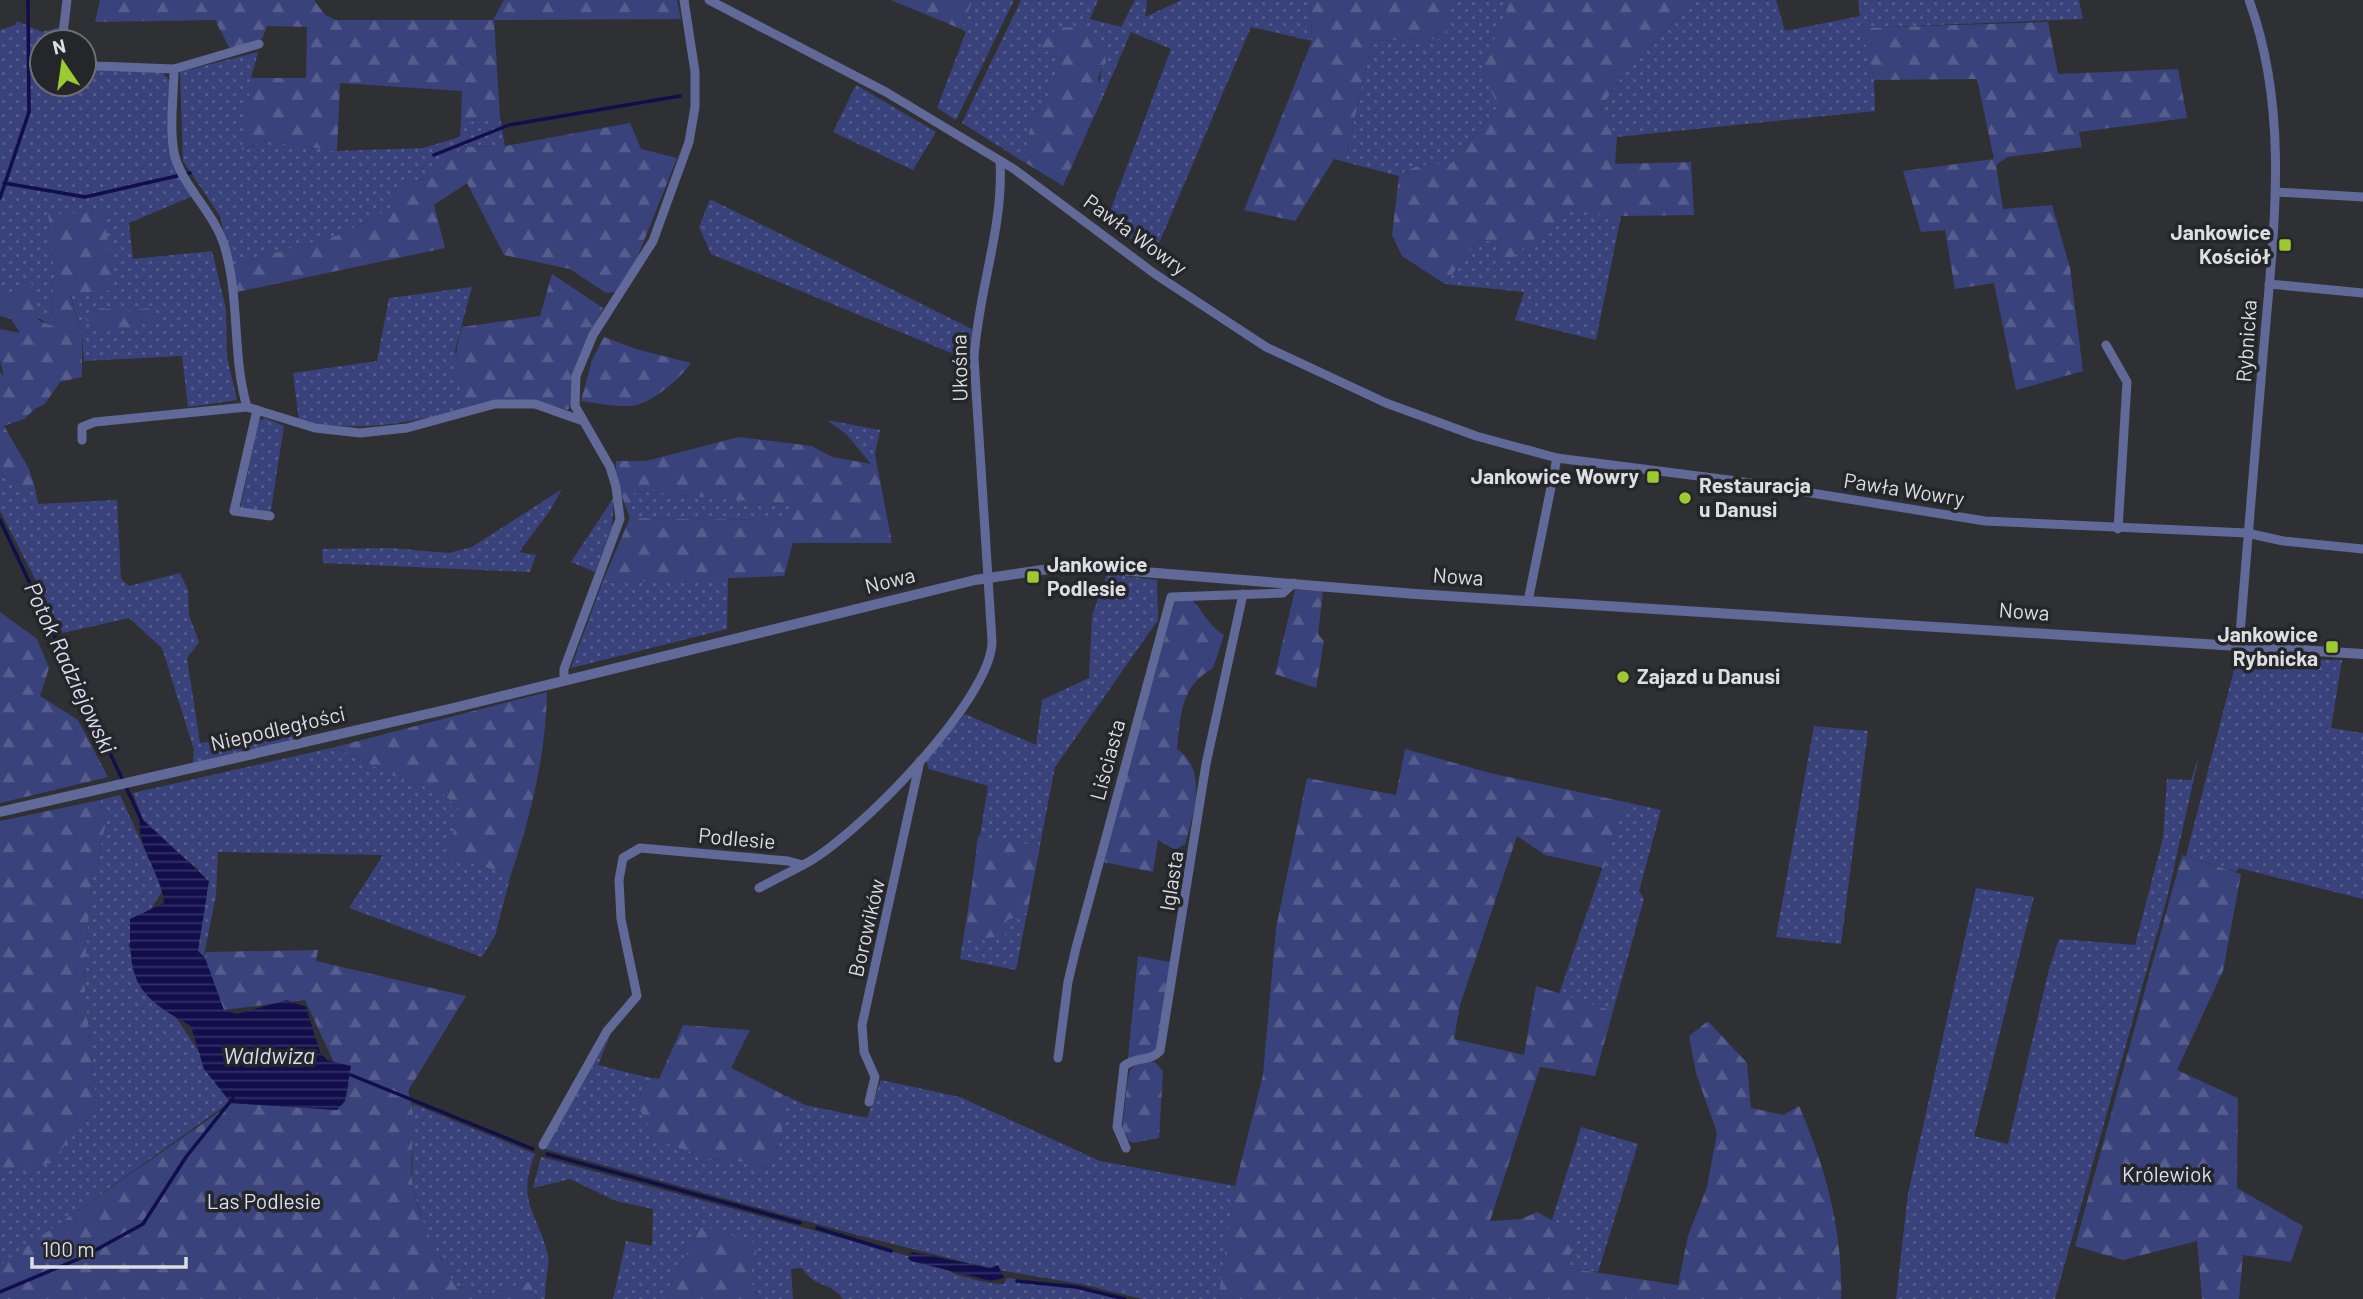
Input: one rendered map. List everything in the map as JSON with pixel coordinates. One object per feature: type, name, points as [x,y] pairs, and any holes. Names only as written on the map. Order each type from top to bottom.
[{"type":"street","points":[[64,28],[67,0]]},
{"type":"street","points":[[564,681],[564,669],[620,519],[616,486],[610,467],[575,406],[576,376],[593,335],[653,241],[689,142],[695,107],[695,72],[684,0]]},
{"type":"street","name":"Pawła Wowry","points":[[709,0],[886,92],[1000,161],[1155,274],[1266,347],[1386,403],[1476,436],[1558,458],[1737,481],[1985,521],[2247,533],[2283,541],[2363,549]]},
{"type":"street","name":"Rybnicka","points":[[2239,646],[2276,192],[2269,70],[2263,38],[2249,0]]},
{"type":"street","points":[[98,66],[174,69],[260,44]]},
{"type":"street","points":[[174,69],[174,147],[184,174],[207,208],[225,247],[236,309],[239,379],[252,408],[234,510],[270,516]]},
{"type":"street","name":"Ukośna","points":[[989,577],[974,358],[979,309],[999,213],[1000,161]]},
{"type":"street","points":[[2276,192],[2363,197]]},
{"type":"street","points":[[2269,284],[2363,293]]},
{"type":"street","points":[[2106,345],[2127,383],[2118,529]]},
{"type":"street","points":[[82,440],[82,427],[94,422],[252,408],[315,429],[360,433],[407,428],[495,404],[535,404],[583,421]]},
{"type":"street","points":[[1528,601],[1558,458]]},
{"type":"street","name":"Nowa","points":[[564,681],[989,577],[1084,566],[1528,601],[2363,654]]},
{"type":"street","name":"Podlesie","points":[[543,1145],[607,1031],[637,996],[623,940],[619,895],[624,858],[640,848],[748,857],[803,865],[841,840],[920,761],[989,665],[992,641],[989,577]]},
{"type":"street","name":"Liściasta","points":[[1058,1058],[1073,960],[1171,597],[1283,593],[1294,583]]},
{"type":"street","name":"Iglasta","points":[[1126,1148],[1117,1127],[1124,1066],[1131,1060],[1154,1058],[1160,1051],[1206,764],[1243,594]]},
{"type":"street","name":"Niepodległości","points":[[0,812],[564,681]]},
{"type":"street","name":"Borowików","points":[[869,1102],[875,1077],[863,1052],[862,1025],[920,761]]},
{"type":"street","points":[[759,888],[803,865]]},
{"type":"green space","points":[[100,0],[314,0],[325,15],[336,20],[493,20],[504,0],[677,0],[681,19],[494,20],[500,117],[461,122],[462,91],[340,83],[337,151],[264,141],[242,150],[251,78],[306,78],[307,27],[267,26],[262,39],[231,51],[215,20],[95,22]]},
{"type":"green space","points":[[891,0],[973,0],[961,29]]},
{"type":"green space","points":[[973,0],[1014,0],[956,120],[937,108],[966,32],[961,29]]},
{"type":"green space","points":[[1021,0],[1098,0],[1090,19],[1121,27],[1135,0],[1147,0],[1145,17],[1182,0],[1310,0],[1312,41],[1251,27],[1154,255],[1106,222],[1171,49],[1131,32],[1102,99],[1099,86],[1104,50],[1039,50],[1061,53],[1058,70],[1046,100],[1032,117],[1024,162],[962,123]]},
{"type":"green space","points":[[1310,0],[1451,0],[1444,39],[1372,41],[1345,162],[1334,159],[1295,221],[1244,210],[1312,41]]},
{"type":"green space","points":[[1451,0],[1511,0],[1498,106],[1451,164],[1417,166],[1399,176],[1345,162],[1372,41],[1443,39]]},
{"type":"green space","points":[[1511,0],[1695,0],[1619,80],[1600,109],[1617,137],[1615,164],[1691,162],[1694,215],[1621,216],[1568,211],[1495,272],[1498,242],[1478,240],[1445,284],[1402,256],[1392,235],[1399,176],[1417,166],[1451,164],[1498,106],[1481,70]]},
{"type":"green space","points":[[1695,0],[1776,0],[1785,31],[1860,16],[1858,0],[2079,0],[2083,19],[1862,28],[1874,80],[1875,111],[1617,137],[1600,109],[1619,80]]},
{"type":"green space","points":[[17,21],[33,28],[28,28],[28,98],[98,98],[98,65],[162,72],[169,80],[171,156],[195,195],[129,223],[133,259],[212,251],[226,309],[227,357],[237,400],[188,407],[182,356],[84,361],[82,335],[48,214],[55,278],[51,290],[52,327],[0,291],[0,30],[15,25]]},
{"type":"green space","points":[[2048,22],[2058,74],[2178,69],[2187,118],[2079,132],[2082,147],[2007,157],[1996,165],[2003,209],[2052,205],[2070,268],[2083,371],[2016,390],[1994,283],[1955,289],[1945,230],[1921,232],[1903,171],[1994,159],[1977,79],[1874,80],[1862,28]]},
{"type":"green space","points":[[1061,27],[1082,28],[1104,50],[1106,62],[1098,77],[1102,99],[1063,186],[1024,162],[1032,117],[1046,100],[1058,70],[1061,53],[1039,51],[1044,38]]},
{"type":"green space","points":[[258,52],[251,78],[243,150],[264,141],[337,151],[423,148],[460,137],[461,122],[500,117],[505,146],[466,147],[452,155],[432,176],[396,188],[391,209],[339,235],[232,265],[220,216],[183,161],[180,72]]},
{"type":"green space","points":[[856,85],[936,132],[913,170],[833,132]]},
{"type":"green space","points":[[630,123],[641,149],[677,158],[637,258],[615,292],[606,293],[570,269],[504,255],[467,183],[434,205],[445,248],[237,292],[232,265],[339,235],[391,209],[396,188],[432,176],[452,155],[466,147],[505,146]]},
{"type":"green space","points":[[710,199],[972,329],[968,360],[711,254],[699,227]]},
{"type":"green space","points":[[1568,210],[1621,216],[1596,340],[1515,320],[1524,292],[1445,284],[1478,240],[1498,241],[1495,271]]},
{"type":"green space","points":[[104,212],[115,290],[70,294],[82,335],[82,377],[60,382],[44,405],[36,408],[24,419],[4,426],[29,469],[35,488],[24,494],[20,483],[0,475],[0,372],[4,377],[0,360],[0,329],[20,333],[11,319],[0,316],[0,291],[13,298],[20,282],[32,283],[38,320],[52,326],[51,290],[55,278],[48,214]]},
{"type":"green space","points":[[552,274],[603,308],[572,374],[572,403],[568,410],[518,401],[493,402],[468,408],[459,388],[456,368],[462,327],[540,316]]},
{"type":"green space","points":[[472,287],[455,350],[468,408],[384,425],[320,425],[299,421],[293,373],[377,361],[389,298]]},
{"type":"green space","points":[[157,307],[154,318],[118,332],[101,329],[84,317],[99,308],[127,311]]},
{"type":"green space","points":[[604,337],[636,349],[691,363],[664,390],[638,405],[618,406],[581,401],[592,360]]},
{"type":"green space","points":[[265,418],[284,426],[270,516],[240,509],[259,421]]},
{"type":"green space","points":[[827,420],[880,430],[875,454],[877,465],[871,464],[847,435]]},
{"type":"green space","points":[[739,437],[812,446],[832,457],[877,465],[892,543],[793,543],[784,576],[602,583],[630,518],[616,480],[616,461],[646,461]],"holes":[[[634,491],[793,505],[790,520],[631,518]]]},
{"type":"green space","points":[[0,475],[20,483],[24,493],[35,488],[38,504],[117,500],[121,579],[129,586],[180,573],[188,590],[189,615],[199,642],[187,658],[200,743],[319,726],[297,739],[193,763],[194,750],[162,648],[129,618],[63,633],[0,511]]},
{"type":"green space","points":[[562,489],[549,512],[519,552],[536,555],[530,572],[323,563],[322,549],[391,548],[449,553],[472,547]]},
{"type":"green space","points":[[634,491],[794,505],[791,520],[630,518]]},
{"type":"green space","points":[[614,497],[612,527],[595,572],[571,562]]},
{"type":"green space","points":[[1107,574],[1157,580],[1158,620],[1055,767],[1016,970],[960,959],[988,786],[929,769],[926,761],[965,714],[1036,745],[1042,700],[1089,678],[1092,616]]},
{"type":"green space","points":[[728,577],[727,629],[571,668],[602,583]]},
{"type":"green space","points":[[1295,590],[1323,591],[1318,634],[1324,641],[1316,688],[1275,674]]},
{"type":"green space","points":[[1192,600],[1210,624],[1224,635],[1213,668],[1194,684],[1181,713],[1177,749],[1187,758],[1196,780],[1195,806],[1185,844],[1175,850],[1158,840],[1153,872],[1103,862],[1175,601]]},
{"type":"green space","points":[[0,612],[37,639],[49,668],[40,696],[78,720],[108,777],[0,803]]},
{"type":"green space","points":[[2237,658],[2342,660],[2331,728],[2363,733],[2363,899],[2239,868],[2236,872],[2186,856]]},
{"type":"green space","points":[[547,692],[544,738],[536,784],[511,874],[447,857],[459,809],[440,791],[396,777],[335,747]]},
{"type":"green space","points":[[1814,726],[1868,731],[1841,944],[1776,937]]},
{"type":"green space","points":[[335,747],[396,777],[440,791],[459,809],[447,857],[511,874],[495,936],[482,957],[349,908],[383,855],[218,852],[216,895],[202,965],[193,945],[199,870],[144,824],[133,793]]},
{"type":"green space","points":[[1405,749],[1490,773],[1625,802],[1604,868],[1545,855],[1517,836],[1460,1005],[1454,1039],[1524,1055],[1536,986],[1613,1011],[1595,1076],[1540,1067],[1490,1221],[1522,1219],[1537,1212],[1575,1233],[1568,1268],[1678,1285],[1688,1236],[1707,1187],[1717,1133],[1696,1073],[1689,1036],[1708,1021],[1747,1063],[1751,1108],[1784,1115],[1799,1106],[1831,1200],[1839,1249],[1841,1299],[1218,1299],[1235,1186],[1263,1075],[1276,928],[1307,778],[1396,795]]},
{"type":"green space","points":[[2199,756],[2168,894],[2055,1299],[1896,1299],[1908,1194],[1976,888],[2034,897],[1974,1136],[2008,1144],[2049,969],[2059,939],[2135,945],[2163,838],[2167,779],[2191,780]]},
{"type":"green space","points":[[120,795],[163,890],[128,945],[221,1085],[247,1090],[0,1266],[0,1168],[9,1171],[96,1105],[84,980],[91,887],[106,823],[100,800]]},
{"type":"green space","points":[[100,800],[106,823],[91,887],[84,980],[96,1105],[51,1163],[8,1171],[0,1168],[0,821]]},
{"type":"green space","points":[[1625,802],[1661,810],[1639,891],[1644,899],[1613,1011],[1559,994]]},
{"type":"green space","points":[[978,836],[1040,846],[1027,913],[1007,920],[1005,936],[965,940]]},
{"type":"green space","name":"Królewiok","points":[[2182,855],[2241,874],[2223,971],[2177,1070],[2238,1098],[2237,1188],[2303,1226],[2291,1262],[2243,1255],[2239,1299],[2202,1299],[2197,1241],[2123,1260],[2075,1246]]},
{"type":"green space","name":"Las Podlesie","points":[[318,950],[316,961],[466,996],[408,1091],[413,1115],[411,1163],[416,1200],[430,1238],[455,1286],[487,1295],[529,1282],[538,1299],[0,1299],[0,1266],[7,1260],[232,1103],[337,1110],[345,1101],[349,1084],[344,1084],[305,1000],[223,1010],[202,965],[206,952]]},
{"type":"green space","points":[[1138,956],[1170,962],[1159,1047],[1150,1055],[1128,1058]]},
{"type":"green space","points":[[683,1025],[750,1030],[731,1068],[782,1094],[782,1136],[767,1169],[745,1162],[709,1159],[655,1139],[637,1104],[646,1077],[659,1079]]},
{"type":"green space","points":[[610,1036],[598,1065],[646,1077],[637,1104],[709,1159],[745,1162],[767,1169],[782,1136],[782,1094],[805,1105],[867,1118],[881,1080],[960,1097],[1100,1161],[1235,1186],[1218,1299],[1142,1299],[1086,1285],[993,1269],[857,1235],[545,1149]]},
{"type":"green space","points":[[1139,1062],[1155,1062],[1163,1071],[1159,1138],[1133,1143],[1124,1139],[1122,1129],[1128,1077],[1130,1070]]},
{"type":"green space","points":[[413,1104],[535,1154],[527,1184],[530,1206],[548,1255],[545,1299],[538,1299],[529,1282],[487,1295],[455,1286],[426,1231],[412,1185]]},
{"type":"green space","points":[[1581,1127],[1638,1144],[1598,1272],[1568,1268],[1575,1233],[1552,1220]]},
{"type":"green space","points":[[541,1157],[934,1263],[978,1281],[1004,1284],[1007,1278],[1081,1288],[1118,1299],[843,1299],[833,1289],[812,1279],[802,1268],[791,1269],[793,1299],[759,1299],[750,1280],[701,1225],[663,1299],[613,1299],[626,1241],[652,1246],[653,1209],[616,1201],[570,1179],[533,1188]]},
{"type":"green space","points":[[701,1225],[758,1244],[750,1280],[759,1299],[663,1299]]},
{"type":"water","name":"Waldwiza","points":[[140,817],[209,881],[198,951],[205,958],[224,1010],[237,1014],[287,1000],[306,1007],[320,1052],[327,1060],[351,1066],[345,1101],[337,1110],[231,1103],[204,1069],[191,1026],[158,1005],[139,984],[131,958],[130,919],[164,903],[159,882],[141,838]]},
{"type":"water","points":[[912,1252],[990,1268],[998,1265],[1004,1278],[991,1281],[911,1261],[908,1258]]},
{"type":"waterway","name":"Potok Radziejowski","points":[[0,198],[29,112],[28,0]]},
{"type":"waterway","points":[[434,155],[509,125],[680,96]]},
{"type":"waterway","points":[[4,183],[85,197],[190,173]]},
{"type":"waterway","name":"Potok Radziejowski","points":[[0,520],[141,819]]},
{"type":"waterway","points":[[351,1075],[533,1149]]},
{"type":"waterway","name":"Potok Radziejowski","points":[[0,1292],[83,1257],[143,1224],[186,1157],[233,1098]]},
{"type":"waterway","points":[[547,1154],[800,1223]]},
{"type":"waterway","points":[[817,1228],[891,1251]]},
{"type":"waterway","points":[[1017,1281],[1076,1287],[1125,1299]]},
{"type":"place","name":"Jankowice Kościół","points":[[2285,245]]},
{"type":"place","name":"Jankowice Wowry","points":[[1653,477]]},
{"type":"place","name":"Restauracja u Danusi","points":[[1685,498]]},
{"type":"place","name":"Jankowice Podlesie","points":[[1033,577]]},
{"type":"place","name":"Jankowice Rybnicka","points":[[2332,647]]},
{"type":"place","name":"Zajazd u Danusi","points":[[1623,677]]}]
